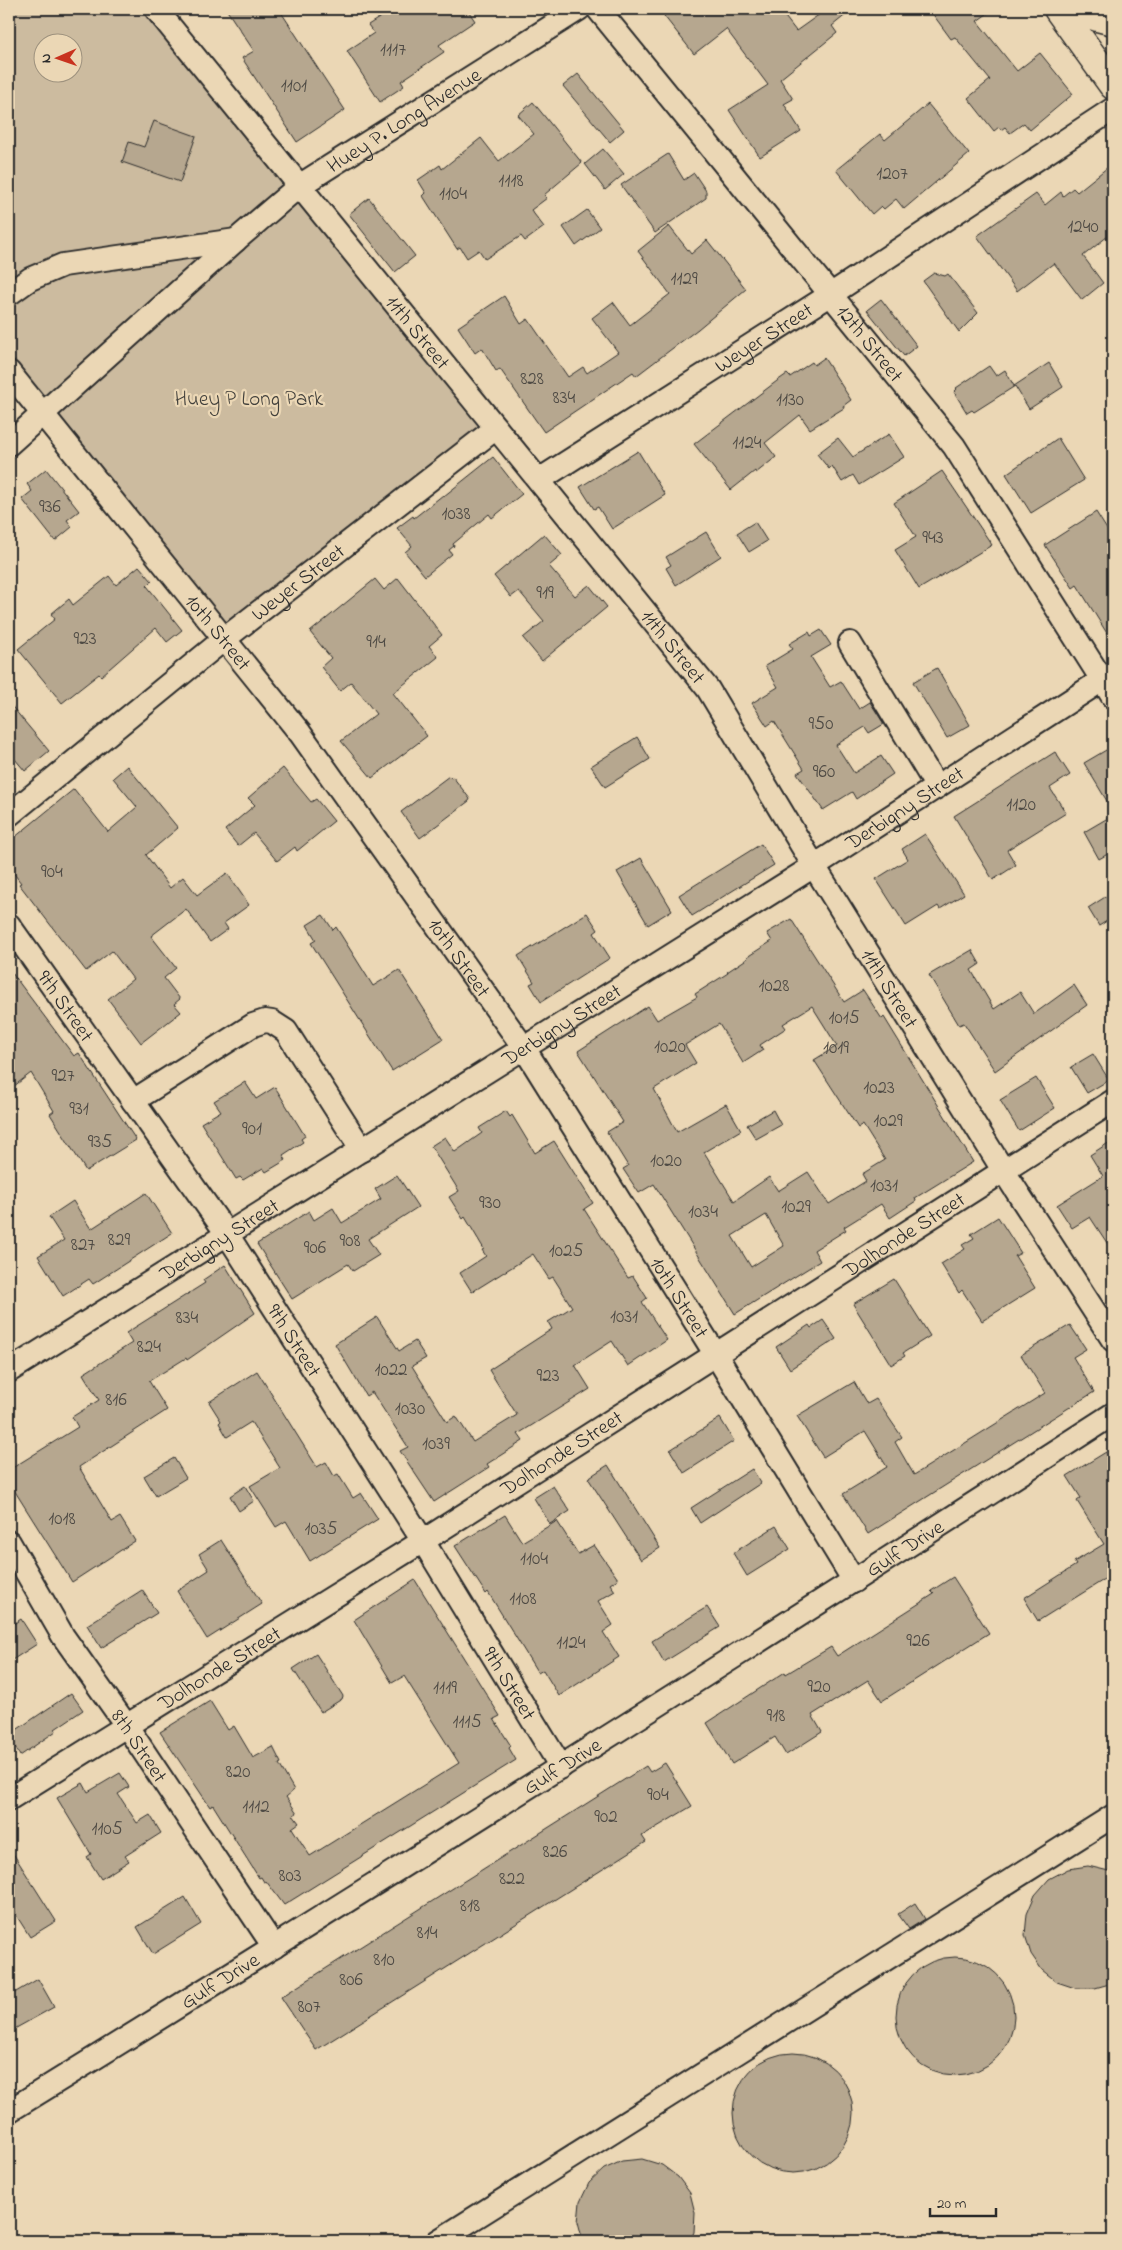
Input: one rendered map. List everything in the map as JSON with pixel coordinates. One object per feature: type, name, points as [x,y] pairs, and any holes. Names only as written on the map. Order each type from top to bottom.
[{"type":"main road","points":[[1058,9],[1113,85]]},
{"type":"main road","points":[[1082,9],[1097,17],[1113,22]]},
{"type":"street","name":"11th Street","points":[[156,9],[708,689],[814,866],[1113,1340]]},
{"type":"street","name":"Huey P. Long Avenue","points":[[9,444],[236,240],[299,186],[579,9]]},
{"type":"street","name":"12th Street","points":[[598,9],[954,446],[1109,683]]},
{"type":"street","name":"Weyer Street","points":[[539,480],[830,295],[1113,109]]},
{"type":"street","points":[[9,294],[30,279],[63,265],[236,240]]},
{"type":"street","name":"10th Street","points":[[9,372],[223,640],[300,732],[524,1048],[716,1355],[854,1581]]},
{"type":"street","name":"Weyer Street","points":[[9,815],[223,640],[496,428]]},
{"type":"street","points":[[850,643],[937,787]]},
{"type":"street","name":"Derbigny Street","points":[[9,1372],[937,787],[1109,683]]},
{"type":"street","name":"9th Street","points":[[9,925],[227,1234],[422,1541],[561,1767]]},
{"type":"street","points":[[133,1101],[244,1029],[265,1021],[272,1022],[286,1031],[362,1150]]},
{"type":"street","name":"Dolhonde Street","points":[[9,1800],[716,1355],[1113,1101]]},
{"type":"street","name":"Gulf Drive","points":[[9,2111],[274,1948],[561,1767],[1113,1414]]},
{"type":"street","name":"8th Street","points":[[9,1542],[63,1636],[126,1725],[274,1948]]},
{"type":"street","points":[[438,2241],[1113,1816]]},
{"type":"green space","name":"Huey P Long Park","points":[[9,9],[156,9],[496,428],[223,640],[9,372]]},
{"type":"building","points":[[226,9],[279,9],[345,110],[297,142],[242,58],[254,51]]},
{"type":"building","points":[[393,9],[467,9],[475,21],[439,45],[444,52],[401,81],[404,86],[380,102],[347,51],[374,33],[368,25]]},
{"type":"building","points":[[673,9],[779,9],[796,31],[827,9],[853,9],[832,26],[837,33],[780,79],[793,99],[784,104],[801,131],[760,157],[729,110],[768,85],[726,29],[694,54],[664,16]]},
{"type":"building","points":[[929,9],[994,9],[977,21],[1017,71],[1040,53],[1073,94],[1030,130],[1024,123],[1010,133],[1005,127],[1001,130],[999,127],[994,131],[968,98],[990,80],[955,37],[951,39]]},
{"type":"building","points":[[578,74],[624,130],[610,142],[563,86]]},
{"type":"building","points":[[533,102],[582,163],[544,195],[547,198],[531,210],[544,227],[525,241],[521,236],[485,259],[479,250],[467,258],[460,247],[457,249],[423,196],[426,193],[418,180],[440,165],[442,169],[481,138],[499,161],[534,134],[518,115]]},
{"type":"building","points":[[928,104],[969,154],[904,209],[896,199],[884,209],[881,206],[872,214],[836,170],[880,134],[885,140]]},
{"type":"building","points":[[154,121],[196,136],[180,182],[122,162],[129,142],[144,147]]},
{"type":"building","points":[[603,149],[624,174],[605,190],[585,164]]},
{"type":"building","points":[[668,154],[684,180],[694,173],[706,191],[706,198],[655,233],[621,185]]},
{"type":"building","points":[[1113,163],[1113,232],[1083,256],[1103,283],[1082,300],[1054,263],[1017,291],[977,236],[1036,194],[1045,205],[1061,192],[1063,196],[1073,188],[1077,192]]},
{"type":"building","points":[[369,198],[415,256],[395,272],[349,214]]},
{"type":"building","points":[[587,210],[600,228],[576,246],[563,227]]},
{"type":"building","points":[[669,226],[691,254],[707,240],[746,289],[698,329],[636,376],[633,372],[544,432],[500,369],[496,371],[482,348],[475,353],[458,327],[504,296],[521,324],[528,319],[568,377],[583,367],[587,373],[618,352],[592,318],[613,302],[630,325],[670,294],[638,251]]},
{"type":"building","points":[[934,273],[945,276],[948,274],[978,313],[959,332],[923,281]]},
{"type":"building","points":[[881,299],[917,346],[904,356],[867,310]]},
{"type":"building","points":[[824,358],[851,400],[843,406],[844,408],[810,429],[800,415],[765,443],[776,457],[731,490],[694,444],[787,374],[790,377],[812,362],[814,365]]},
{"type":"building","points":[[1049,363],[1063,387],[1029,409],[1015,386],[974,412],[972,410],[967,413],[954,392],[956,388],[989,366],[996,376],[1005,370],[1014,386]]},
{"type":"building","points":[[889,434],[904,457],[859,485],[853,475],[842,482],[832,466],[829,469],[817,454],[838,438],[853,457]]},
{"type":"building","points":[[1058,438],[1084,480],[1031,513],[1006,474]]},
{"type":"building","points":[[638,451],[665,495],[612,529],[598,507],[594,509],[580,487]]},
{"type":"building","points":[[493,457],[522,494],[492,518],[489,514],[453,544],[454,546],[449,550],[452,554],[425,576],[405,552],[412,546],[397,528],[444,496]]},
{"type":"building","points":[[46,469],[79,511],[67,520],[72,527],[55,541],[22,499],[32,491],[27,484]]},
{"type":"building","points":[[942,471],[992,545],[919,589],[895,550],[916,537],[894,503]]},
{"type":"building","points":[[1096,512],[1113,539],[1113,643],[1077,585],[1073,588],[1045,545]]},
{"type":"building","points":[[755,522],[767,541],[749,552],[737,533]]},
{"type":"building","points":[[706,532],[721,556],[676,585],[666,568],[671,565],[666,557]]},
{"type":"building","points":[[544,534],[562,555],[549,566],[575,596],[589,585],[607,607],[542,661],[523,638],[544,621],[519,591],[511,597],[494,576]]},
{"type":"building","points":[[139,566],[152,581],[147,586],[182,630],[167,642],[156,628],[101,676],[99,674],[62,703],[18,649],[55,619],[51,614],[69,599],[73,605],[109,576],[116,585]]},
{"type":"building","points":[[398,578],[442,635],[429,646],[438,657],[393,693],[427,736],[372,778],[341,741],[376,714],[351,682],[340,691],[321,667],[331,658],[310,632],[375,579],[384,590]]},
{"type":"building","points":[[821,630],[831,645],[811,657],[830,687],[841,681],[859,709],[870,702],[884,724],[869,733],[865,727],[836,745],[854,773],[881,756],[893,774],[856,799],[852,792],[823,810],[797,773],[804,769],[774,721],[767,726],[752,703],[778,687],[765,666],[793,649],[789,644],[809,632],[811,636]]},
{"type":"building","points":[[937,668],[970,725],[947,738],[913,682]]},
{"type":"building","points":[[9,703],[49,751],[25,771],[9,752]]},
{"type":"building","points":[[637,737],[650,759],[605,787],[591,766]]},
{"type":"building","points":[[1113,746],[1113,811],[1084,763]]},
{"type":"building","points":[[1055,752],[1070,775],[1050,788],[1066,813],[1007,850],[1016,865],[993,880],[954,816]]},
{"type":"building","points":[[127,766],[178,828],[146,855],[170,888],[183,877],[197,895],[227,873],[249,905],[224,923],[228,929],[210,942],[186,909],[151,936],[176,968],[164,978],[180,999],[174,1004],[181,1012],[141,1043],[108,999],[133,979],[112,951],[86,971],[19,884],[21,883],[9,867],[9,842],[74,789],[108,832],[137,807],[113,778]]},
{"type":"building","points":[[283,768],[311,802],[316,799],[334,821],[297,851],[295,847],[277,861],[254,833],[238,846],[225,830],[255,805],[248,798]]},
{"type":"building","points":[[449,776],[453,777],[470,799],[420,838],[401,812]]},
{"type":"building","points":[[1113,815],[1113,851],[1099,859],[1084,832]]},
{"type":"building","points":[[925,834],[964,894],[940,909],[938,906],[906,926],[876,879],[908,859],[902,849]]},
{"type":"building","points":[[761,844],[774,865],[692,916],[679,895]]},
{"type":"building","points":[[641,858],[672,910],[648,925],[617,872]]},
{"type":"building","points":[[1113,892],[1113,917],[1099,926],[1088,908]]},
{"type":"building","points":[[587,913],[598,930],[594,933],[610,958],[541,1002],[530,984],[534,982],[518,956]]},
{"type":"building","points":[[323,915],[333,930],[336,927],[373,986],[399,970],[443,1039],[392,1071],[311,943],[316,940],[307,925]]},
{"type":"building","points":[[791,919],[844,1002],[863,990],[882,1019],[884,1017],[973,1162],[915,1198],[916,1201],[890,1218],[881,1204],[844,1227],[846,1230],[814,1250],[820,1261],[735,1314],[654,1184],[639,1193],[623,1169],[628,1166],[607,1132],[623,1122],[578,1051],[648,1006],[657,1020],[697,997],[695,994],[772,941],[767,933]],"holes":[[[812,1006],[837,1046],[814,1060],[858,1128],[863,1125],[885,1160],[862,1174],[866,1181],[829,1204],[808,1172],[778,1191],[769,1177],[734,1201],[704,1152],[741,1130],[726,1104],[677,1132],[654,1089],[696,1063],[685,1045],[719,1024],[743,1063],[763,1050],[760,1045],[786,1028],[783,1024]],[[766,1215],[784,1246],[751,1267],[732,1236]]]},
{"type":"building","points":[[972,950],[980,964],[971,970],[994,1009],[1020,992],[1034,1014],[1074,985],[1087,1005],[995,1071],[964,1023],[959,1025],[929,975]]},
{"type":"building","points":[[9,969],[74,1056],[79,1053],[136,1140],[86,1171],[50,1114],[54,1111],[31,1073],[9,1090]]},
{"type":"building","points":[[1093,1054],[1109,1080],[1087,1093],[1071,1067]]},
{"type":"building","points":[[1036,1078],[1055,1108],[1019,1131],[1000,1100]]},
{"type":"building","points":[[245,1082],[256,1099],[275,1087],[305,1136],[301,1139],[303,1142],[283,1155],[286,1160],[266,1172],[263,1168],[243,1180],[240,1177],[236,1179],[201,1123],[221,1111],[214,1101]]},
{"type":"building","points":[[773,1110],[781,1125],[756,1139],[747,1125]]},
{"type":"building","points":[[506,1111],[510,1117],[512,1115],[535,1153],[554,1141],[593,1203],[584,1209],[628,1278],[633,1276],[647,1298],[642,1302],[667,1340],[628,1366],[612,1341],[575,1365],[590,1389],[518,1434],[523,1441],[487,1464],[489,1467],[434,1502],[400,1451],[408,1447],[372,1392],[366,1396],[335,1344],[377,1317],[399,1351],[415,1341],[426,1358],[412,1366],[447,1422],[456,1416],[473,1442],[517,1415],[489,1370],[552,1329],[548,1322],[572,1307],[553,1277],[549,1279],[533,1254],[472,1292],[460,1273],[486,1256],[482,1250],[484,1249],[465,1217],[463,1219],[449,1197],[459,1191],[431,1146],[445,1137],[455,1152],[482,1133],[479,1128]]},
{"type":"building","points":[[1113,1140],[1113,1252],[1090,1217],[1072,1228],[1057,1205],[1103,1176],[1090,1155]]},
{"type":"building","points":[[397,1175],[418,1207],[368,1239],[379,1255],[353,1271],[348,1264],[292,1299],[257,1244],[309,1211],[314,1220],[333,1208],[342,1223],[381,1199],[375,1189]]},
{"type":"building","points":[[146,1193],[172,1233],[93,1284],[89,1279],[63,1296],[38,1256],[64,1240],[49,1217],[73,1201],[91,1229]]},
{"type":"building","points":[[998,1217],[1021,1253],[1015,1256],[1035,1288],[982,1321],[962,1290],[959,1293],[941,1264],[965,1249],[962,1245],[974,1238],[971,1234]]},
{"type":"building","points":[[225,1265],[255,1313],[187,1360],[186,1358],[149,1381],[167,1410],[79,1467],[112,1522],[120,1517],[135,1541],[72,1582],[9,1482],[9,1470],[78,1427],[72,1417],[99,1400],[83,1374],[132,1343],[126,1333],[205,1283],[203,1280]]},
{"type":"building","points":[[894,1279],[930,1336],[903,1353],[905,1356],[891,1365],[853,1304]]},
{"type":"building","points":[[823,1320],[836,1339],[790,1369],[776,1347],[809,1325],[811,1328]]},
{"type":"building","points":[[1070,1325],[1086,1349],[1073,1357],[1094,1392],[868,1534],[843,1494],[887,1467],[865,1431],[823,1457],[797,1416],[854,1382],[867,1404],[876,1399],[902,1437],[895,1442],[914,1475],[1045,1393],[1021,1355]]},
{"type":"building","points":[[257,1371],[317,1467],[326,1462],[334,1476],[338,1474],[353,1498],[361,1493],[378,1519],[310,1561],[286,1521],[276,1527],[250,1486],[280,1468],[251,1422],[227,1437],[219,1423],[221,1421],[209,1402]]},
{"type":"building","points":[[720,1418],[734,1441],[684,1473],[670,1450]]},
{"type":"building","points":[[1106,1452],[1113,1463],[1113,1574],[1038,1621],[1024,1598],[1076,1565],[1074,1562],[1104,1544],[1077,1501],[1081,1498],[1067,1476]]},
{"type":"building","points":[[174,1458],[186,1478],[156,1496],[144,1476]]},
{"type":"building","points":[[608,1465],[660,1548],[641,1560],[588,1478]]},
{"type":"building","points":[[752,1469],[761,1483],[700,1523],[691,1508]]},
{"type":"building","points":[[245,1486],[254,1501],[239,1511],[230,1496]]},
{"type":"building","points":[[553,1486],[570,1511],[550,1524],[534,1498]]},
{"type":"building","points":[[505,1515],[522,1542],[557,1521],[578,1554],[594,1545],[618,1579],[610,1584],[615,1591],[598,1601],[613,1625],[603,1632],[619,1657],[559,1696],[543,1670],[538,1673],[488,1592],[486,1594],[455,1546]]},
{"type":"building","points":[[776,1526],[790,1549],[747,1576],[733,1553]]},
{"type":"building","points":[[221,1540],[262,1604],[207,1639],[177,1591],[209,1570],[199,1554]]},
{"type":"building","points":[[953,1577],[989,1633],[882,1701],[868,1680],[812,1715],[822,1732],[786,1755],[775,1737],[732,1764],[707,1723],[785,1672],[786,1674],[831,1647],[837,1656],[934,1594],[931,1591]]},
{"type":"building","points":[[415,1580],[500,1716],[494,1719],[511,1746],[509,1748],[516,1760],[284,1905],[266,1881],[264,1882],[261,1877],[259,1878],[213,1805],[210,1807],[160,1732],[210,1701],[228,1730],[234,1726],[253,1758],[273,1747],[281,1763],[279,1764],[294,1790],[286,1797],[297,1813],[293,1815],[299,1823],[292,1828],[310,1856],[459,1763],[404,1676],[392,1683],[354,1620]]},
{"type":"building","points":[[142,1590],[157,1613],[101,1648],[87,1625]]},
{"type":"building","points":[[707,1607],[720,1627],[664,1662],[652,1641]]},
{"type":"building","points":[[21,1619],[37,1644],[9,1662],[9,1627]]},
{"type":"building","points":[[316,1654],[343,1696],[342,1699],[321,1712],[293,1669]]},
{"type":"building","points":[[71,1693],[83,1710],[20,1756],[9,1735]]},
{"type":"building","points":[[665,1763],[692,1806],[642,1836],[646,1842],[316,2050],[281,1997],[646,1766],[650,1772]]},
{"type":"building","points":[[120,1773],[129,1787],[118,1794],[137,1823],[150,1815],[161,1833],[125,1856],[129,1861],[101,1879],[87,1857],[91,1854],[57,1798],[83,1783],[88,1792]]},
{"type":"building","points":[[9,1847],[56,1921],[30,1937],[9,1904]]},
{"type":"building","points":[[1088,1866],[1113,1872],[1113,1983],[1095,1988],[1075,1988],[1057,1982],[1042,1970],[1031,1954],[1025,1935],[1027,1914],[1035,1895],[1049,1879],[1068,1869]]},
{"type":"building","points":[[185,1897],[201,1924],[153,1954],[137,1927]]},
{"type":"building","points":[[915,1903],[925,1919],[909,1929],[898,1914]]},
{"type":"building","points":[[955,1957],[977,1962],[997,1974],[1009,1994],[1014,2016],[1009,2038],[997,2058],[977,2070],[955,2075],[933,2070],[913,2058],[901,2038],[896,2016],[901,1994],[913,1974],[933,1962]]},
{"type":"building","points":[[38,1979],[54,2007],[9,2032],[9,1996]]},
{"type":"building","points":[[793,2053],[816,2057],[836,2070],[849,2090],[853,2113],[849,2136],[836,2156],[816,2169],[793,2173],[770,2169],[750,2156],[737,2136],[733,2113],[737,2090],[750,2070],[770,2057]]},
{"type":"building","points":[[642,2159],[662,2165],[678,2177],[690,2193],[695,2213],[694,2232],[690,2241],[583,2241],[578,2222],[580,2202],[589,2183],[604,2169],[622,2161]]}]
